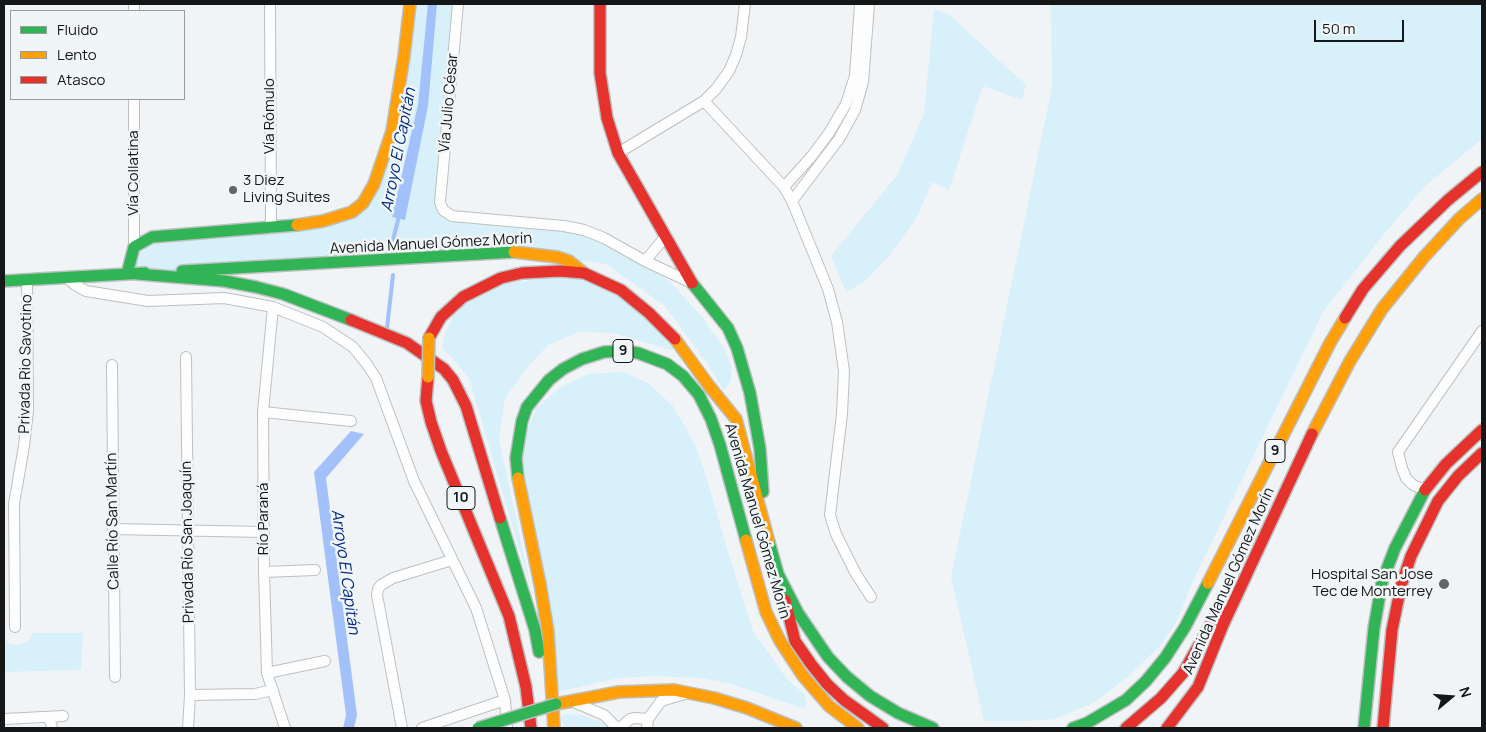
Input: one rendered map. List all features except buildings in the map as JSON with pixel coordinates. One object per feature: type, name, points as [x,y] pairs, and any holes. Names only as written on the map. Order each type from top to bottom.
[{"type":"main road","points":[[410,4],[392,131],[374,184],[363,203],[352,212],[323,221],[271,228],[152,236],[134,247],[132,274],[224,281],[283,294],[394,337],[444,369],[453,380],[466,406],[535,630],[555,725]]},
{"type":"main road","points":[[600,4],[600,73],[607,118],[618,153],[692,283],[728,328],[737,348],[750,393],[760,449],[764,527]]},
{"type":"main road","name":"Avenida Manuel Gómez Morín","points":[[1073,728],[1087,723],[1126,700],[1146,681],[1165,658],[1185,627],[1214,573],[1330,343],[1363,289],[1400,246],[1448,200],[1482,172]]},
{"type":"main road","name":"Avenida Manuel Gómez Morín","points":[[1167,728],[1198,687],[1223,625],[1314,430],[1382,309],[1424,257],[1459,219],[1482,199]]},
{"type":"main road","name":"Avenida Manuel Gómez Morín","points":[[4,281],[501,252],[530,253],[557,257],[569,261],[584,273],[621,290],[649,313],[677,341],[736,419],[778,574],[798,613],[828,657],[847,677],[870,696],[898,714],[933,728]]},
{"type":"main road","name":"10","points":[[531,728],[526,687],[509,616],[436,436],[426,401],[429,338],[442,318],[463,297],[501,278],[522,273],[538,272],[584,273]]},
{"type":"main road","name":"Avenida Manuel Gómez Morín","points":[[555,725],[546,622],[518,475],[516,458],[518,439],[522,421],[528,407],[549,380],[563,369],[582,359],[604,352],[623,351],[638,353],[667,364],[683,376],[700,395],[720,445],[766,612],[772,626],[780,642],[803,676],[829,706],[858,728]]},
{"type":"main road","points":[[1364,728],[1374,628],[1382,582],[1395,548],[1424,490],[1446,464],[1482,430]]},
{"type":"main road","points":[[1383,728],[1392,630],[1401,586],[1410,556],[1438,501],[1458,476],[1482,452]]},
{"type":"main road","points":[[1126,728],[1161,698],[1183,673],[1198,650],[1245,560],[1264,537]]},
{"type":"main road","points":[[778,574],[795,641],[827,684],[844,700],[883,728]]},
{"type":"main road","points":[[478,728],[570,701],[619,692],[674,690],[746,708],[796,728]]},
{"type":"street","name":"Vía Rómulo","points":[[270,4],[271,228]]},
{"type":"street","name":"Vía Julio César","points":[[458,4],[440,202],[443,210],[452,216],[564,226],[584,230],[604,238],[645,261]]},
{"type":"street","points":[[618,153],[704,101],[716,88],[736,55],[741,37],[745,4]]},
{"type":"street","points":[[784,187],[829,134],[846,104],[855,76],[860,4]]},
{"type":"street","points":[[792,201],[839,139],[856,110],[863,82],[869,4]]},
{"type":"street","name":"Vía Collatina","points":[[134,100],[134,247]]},
{"type":"street","points":[[704,101],[784,187],[792,201],[828,289],[837,322],[844,371],[842,414],[830,515],[836,534],[856,574],[871,597]]},
{"type":"street","points":[[666,236],[645,261],[692,283]]},
{"type":"street","points":[[67,278],[86,291],[140,300],[224,298],[274,307],[323,327],[352,347],[376,378],[414,481],[476,608],[505,700],[507,728]]},
{"type":"street","name":"Privada Rio Savotino","points":[[15,627],[14,504],[28,411],[26,280]]},
{"type":"street","name":"Río Paraná","points":[[274,307],[263,412],[264,572],[267,673],[285,728]]},
{"type":"street","points":[[1424,490],[1413,485],[1406,478],[1398,452],[1482,331]]},
{"type":"street","name":"Privada Río San Joaquín","points":[[186,356],[190,695],[188,728]]},
{"type":"street","name":"Calle Río San Martín","points":[[112,364],[115,677]]},
{"type":"street","points":[[263,412],[351,421]]},
{"type":"street","points":[[113,529],[264,532]]},
{"type":"street","points":[[402,728],[377,595],[378,589],[393,578],[452,560]]},
{"type":"street","points":[[264,572],[316,570]]},
{"type":"street","points":[[267,673],[325,661]]},
{"type":"street","points":[[190,695],[256,694],[273,690]]},
{"type":"street","points":[[570,701],[604,715],[619,728],[635,718],[648,723],[661,702],[690,693]]},
{"type":"street","points":[[422,728],[505,700]]},
{"type":"street","points":[[4,719],[63,716]]},
{"type":"street","points":[[48,717],[52,728]]},
{"type":"shaded area","points":[[410,4],[458,4],[440,202],[452,216],[564,226],[645,261],[675,287],[702,317],[724,348],[731,366],[731,380],[724,391],[709,366],[665,306],[606,264],[530,253],[127,274],[134,247],[152,237],[323,221],[352,212],[376,179]]},
{"type":"shaded area","points":[[1051,4],[1482,4],[1482,139],[1424,187],[1380,239],[1323,312],[1192,583],[1178,619],[1161,645],[1129,676],[1093,703],[1055,719],[984,721],[951,577],[1052,87]]},
{"type":"shaded area","points":[[934,9],[950,15],[1026,84],[1022,100],[983,86],[949,190],[932,182],[917,217],[890,255],[863,283],[846,292],[831,256],[897,175],[924,114]]},
{"type":"shaded area","points":[[568,275],[606,286],[657,326],[674,351],[613,333],[579,332],[548,345],[533,361],[505,398],[499,439],[532,593],[469,378],[442,349],[444,335],[457,309],[497,285]]},
{"type":"shaded area","points":[[624,372],[648,383],[673,406],[695,444],[753,631],[787,679],[806,696],[805,709],[728,683],[700,678],[653,676],[619,678],[553,693],[516,460],[536,408],[561,387],[588,374]]},
{"type":"shaded area","points":[[33,633],[83,633],[81,670],[4,672],[4,638],[8,643],[18,645],[28,641]]},
{"type":"shaded area","points":[[566,714],[582,715],[602,722],[611,728],[565,728],[560,717]]},
{"type":"water","points":[[428,4],[437,4],[428,106],[405,220],[392,217],[418,105]]},
{"type":"water","points":[[351,431],[364,434],[326,478],[357,715],[354,728],[343,728],[346,715],[314,472]]},
{"type":"waterway","name":"Arroyo El Capitán","points":[[393,240],[399,216]]},
{"type":"waterway","name":"Arroyo El Capitán","points":[[387,328],[393,275]]},
{"type":"traffic: fast","points":[[127,274],[134,247],[152,237],[297,225]]},
{"type":"traffic: fast","points":[[182,271],[514,252]]},
{"type":"traffic: fast","points":[[4,281],[145,273]]},
{"type":"traffic: fast","points":[[137,274],[224,281],[256,287],[283,294],[351,320]]},
{"type":"traffic: fast","points":[[692,283],[728,328],[737,348],[750,393],[760,449],[763,492]]},
{"type":"traffic: fast","points":[[518,478],[516,458],[522,421],[527,407],[549,380],[563,369],[582,359],[604,352],[623,351],[638,353],[667,364],[683,376],[699,395],[711,419],[720,445],[746,540]]},
{"type":"traffic: fast","points":[[1364,728],[1374,628],[1382,582],[1395,548],[1425,490]]},
{"type":"traffic: fast","points":[[500,518],[535,630],[539,652]]},
{"type":"traffic: fast","points":[[769,542],[778,574],[798,613],[828,657],[847,677],[870,696],[898,713],[933,728]]},
{"type":"traffic: fast","points":[[1073,728],[1087,723],[1126,700],[1146,681],[1165,658],[1185,627],[1208,583]]},
{"type":"traffic: fast","points":[[478,728],[556,704]]},
{"type":"traffic: slow","points":[[297,225],[323,221],[352,212],[363,203],[374,184],[392,131],[410,4]]},
{"type":"traffic: slow","points":[[1312,434],[1350,361],[1382,309],[1424,257],[1459,219],[1482,199]]},
{"type":"traffic: slow","points":[[514,252],[557,257],[569,261],[584,273]]},
{"type":"traffic: slow","points":[[1208,583],[1330,343],[1345,318]]},
{"type":"traffic: slow","points":[[428,377],[429,338]]},
{"type":"traffic: slow","points":[[675,339],[736,419],[769,542]]},
{"type":"traffic: slow","points":[[518,478],[548,632],[554,728]]},
{"type":"traffic: slow","points":[[746,540],[766,612],[780,641],[803,676],[829,706],[858,728]]},
{"type":"traffic: slow","points":[[556,704],[619,692],[674,690],[714,698],[747,708],[796,728]]},
{"type":"traffic: jam","points":[[600,4],[600,73],[607,118],[618,153],[692,283]]},
{"type":"traffic: jam","points":[[1345,318],[1363,289],[1400,246],[1448,200],[1482,172]]},
{"type":"traffic: jam","points":[[429,338],[441,317],[463,297],[501,278],[522,273],[560,271],[584,273],[621,290],[649,313],[675,339]]},
{"type":"traffic: jam","points":[[351,320],[407,343],[444,369],[453,380],[466,406],[500,518]]},
{"type":"traffic: jam","points":[[428,377],[426,401],[431,422],[441,451],[509,616],[526,687],[531,728]]},
{"type":"traffic: jam","points":[[1425,490],[1446,464],[1482,430]]},
{"type":"traffic: jam","points":[[1167,728],[1198,687],[1223,625],[1312,434]]},
{"type":"traffic: jam","points":[[1383,728],[1392,630],[1401,586],[1411,556],[1438,501],[1458,476],[1482,453]]},
{"type":"traffic: jam","points":[[785,600],[795,641],[811,664],[827,684],[844,700],[883,728]]},
{"type":"traffic: jam","points":[[1126,728],[1161,698],[1183,673],[1220,608]]},
{"type":"place","name":"3 Diez Living Suites","points":[[233,190]]},
{"type":"place","name":"Hospital San Jose Tec de Monterrey","points":[[1444,584]]}]
